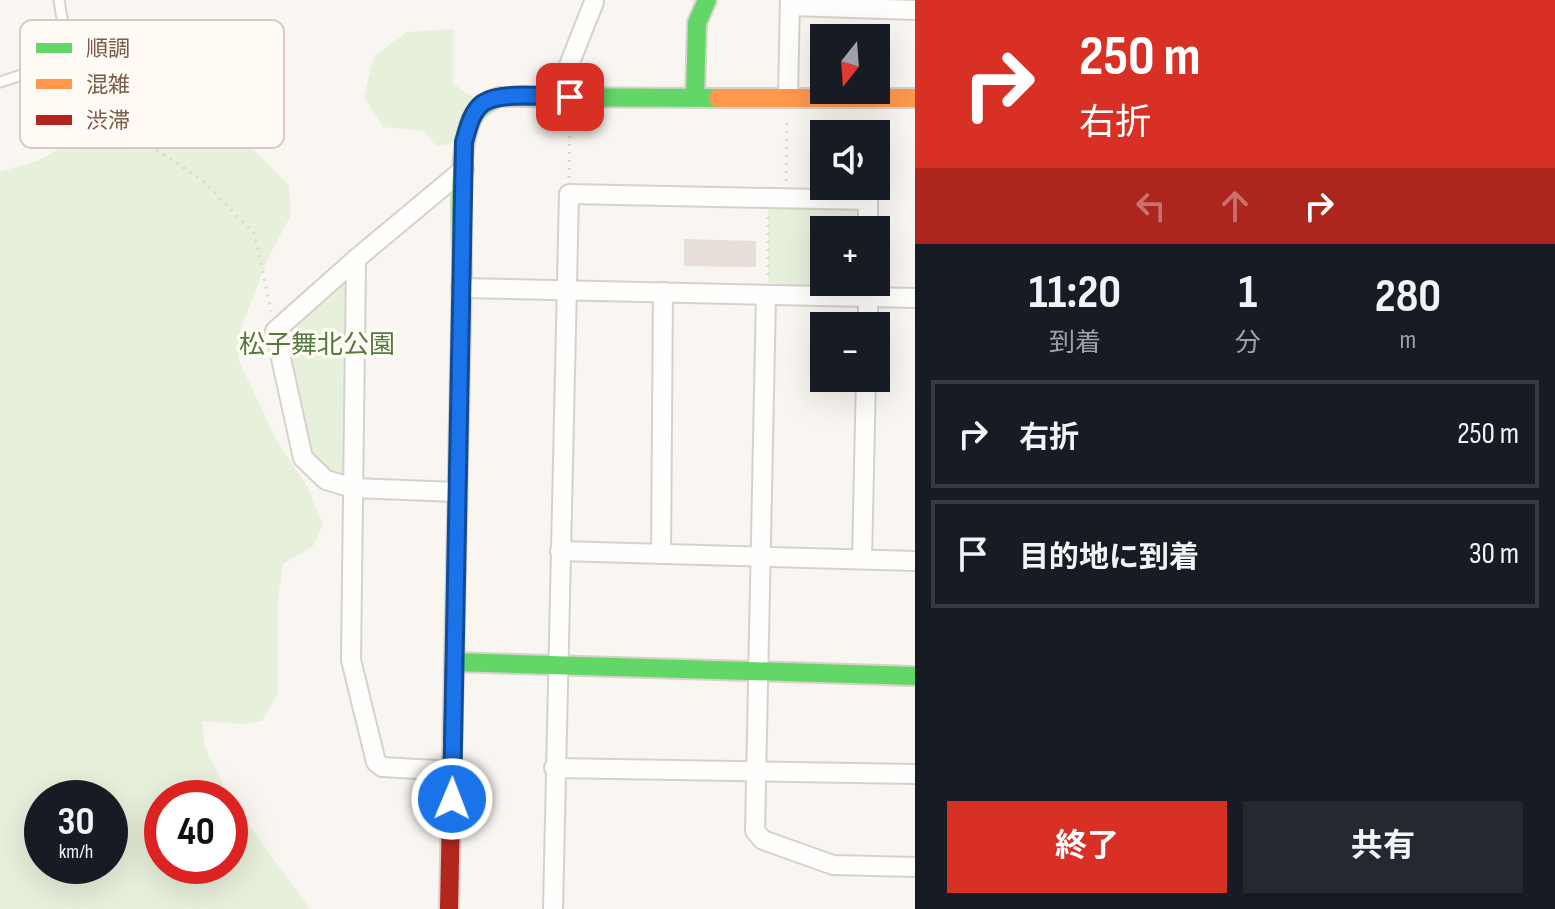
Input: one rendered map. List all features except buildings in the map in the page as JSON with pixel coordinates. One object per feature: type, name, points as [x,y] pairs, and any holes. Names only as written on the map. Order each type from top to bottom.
[{"type":"street","points":[[695,97],[697,23],[707,0]]},
{"type":"street","points":[[568,97],[569,65],[594,2]]},
{"type":"street","points":[[788,98],[790,3],[915,10]]},
{"type":"street","points":[[449,909],[464,142],[471,118],[482,103],[499,97],[915,98]]},
{"type":"street","points":[[457,492],[353,488],[326,480],[303,458],[275,331],[464,169]]},
{"type":"street","points":[[553,909],[569,194],[868,200],[868,216]]},
{"type":"street","points":[[356,259],[351,660],[376,762],[382,767],[453,771]]},
{"type":"street","points":[[461,288],[767,294],[810,292]]},
{"type":"street","points":[[661,554],[663,292]]},
{"type":"street","points":[[890,293],[915,298]]},
{"type":"street","points":[[767,294],[755,831],[763,840],[833,865],[915,867]]},
{"type":"street","points":[[862,559],[866,392]]},
{"type":"street","points":[[560,551],[915,561]]},
{"type":"street","points":[[454,662],[915,676]]},
{"type":"street","points":[[554,768],[915,774]]},
{"type":"lane","points":[[59,0],[61,20]]},
{"type":"lane","points":[[0,82],[20,75]]},
{"type":"path","points":[[568,97],[569,194]]},
{"type":"path","points":[[767,294],[788,98]]},
{"type":"path","points":[[154,148],[201,179],[255,234],[275,331]]},
{"type":"green space","points":[[453,29],[453,84],[482,103],[464,142],[436,146],[424,131],[383,127],[364,96],[374,56],[407,32]]},
{"type":"green space","points":[[61,148],[252,148],[289,186],[291,215],[267,260],[239,334],[239,361],[276,439],[308,488],[323,524],[313,546],[283,564],[277,606],[278,693],[262,721],[246,724],[202,721],[205,748],[221,780],[144,780],[144,884],[248,884],[248,824],[310,909],[0,909],[0,172],[37,161]]},
{"type":"green space","points":[[768,196],[868,200],[868,216],[810,216],[810,295],[768,294]]},
{"type":"green space","name":"松子舞北公園","points":[[356,259],[353,488],[303,458],[275,331]]},
{"type":"traffic: fast","points":[[695,97],[697,23],[707,0]]},
{"type":"traffic: fast","points":[[462,269],[462,167],[468,128],[474,115],[485,104],[499,97],[718,98]]},
{"type":"traffic: fast","points":[[454,662],[915,676]]},
{"type":"traffic: slow","points":[[718,98],[915,98]]},
{"type":"traffic: jam","points":[[449,909],[462,269]]},
{"type":"route","points":[[452,799],[464,142],[471,118],[482,103],[499,97],[570,97]]}]
